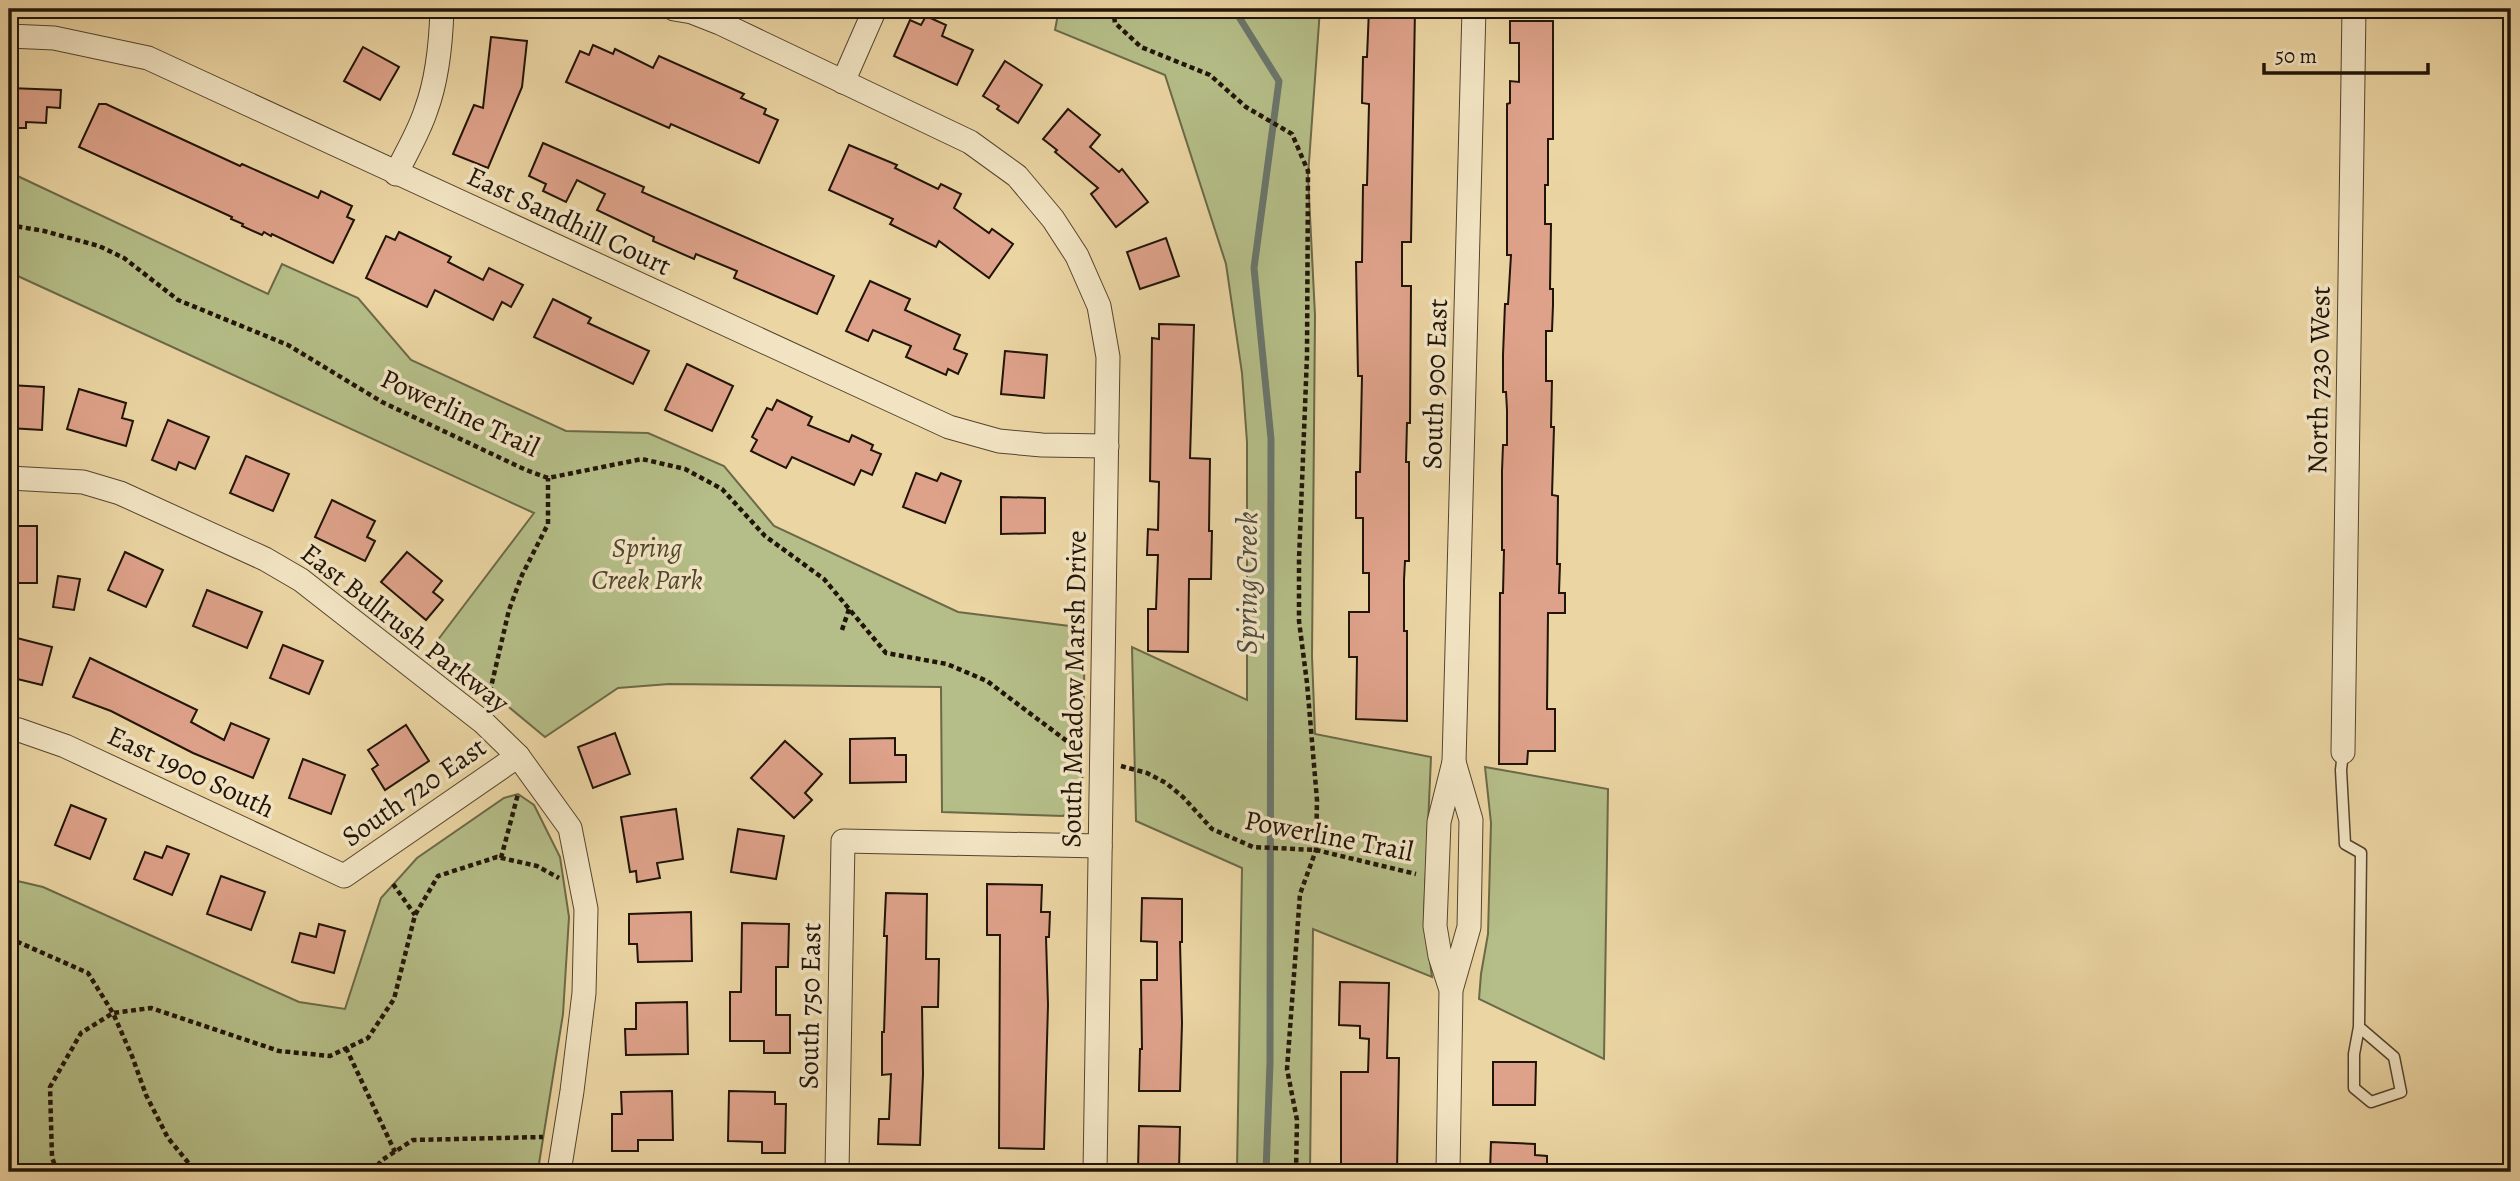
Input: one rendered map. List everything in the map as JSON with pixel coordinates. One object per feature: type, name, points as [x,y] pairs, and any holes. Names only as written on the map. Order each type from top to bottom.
[{"type":"street","points":[[396,174],[426,111],[435,80],[442,34],[442,9]]},
{"type":"street","name":"South Meadow Marsh Drive","points":[[674,9],[692,12],[720,23],[970,142],[1017,176],[1053,219],[1077,256],[1099,306],[1108,357],[1108,446],[1095,1172]]},
{"type":"street","points":[[843,82],[875,9]]},
{"type":"street","name":"South 900 East","points":[[1451,990],[1440,956],[1435,926],[1439,822],[1454,762],[1474,9]]},
{"type":"street","name":"North 7230 West","points":[[2343,752],[2354,9]]},
{"type":"street","name":"East Sandhill Court","points":[[9,36],[54,38],[148,58],[949,427],[999,441],[1108,446]]},
{"type":"street","name":"East Bullrush Parkway","points":[[9,478],[83,482],[120,494],[265,559],[302,580],[484,723],[518,756],[569,828],[586,909],[584,993],[559,1172]]},
{"type":"street","name":"East 1900 South","points":[[9,729],[65,746],[344,876]]},
{"type":"street","name":"South 720 East","points":[[344,876],[518,756]]},
{"type":"street","name":"South 900 East","points":[[1448,1172],[1451,990],[1469,927],[1470,889],[1471,820],[1454,762]]},
{"type":"street","name":"South 750 East","points":[[837,1172],[843,841],[1100,846]]},
{"type":"lane","points":[[2343,752],[2341,770],[2345,844],[2361,853],[2359,1027],[2354,1054],[2354,1088],[2371,1102],[2401,1092],[2394,1057],[2359,1027]]},
{"type":"path","points":[[1113,9],[1115,23],[1141,47],[1210,75],[1246,107],[1292,134],[1308,171],[1307,356],[1299,533],[1299,621],[1317,800],[1316,850],[1300,894],[1287,1069],[1297,1120],[1296,1172]]},
{"type":"path","name":"Powerline Trail","points":[[9,225],[44,231],[99,246],[124,258],[178,300],[288,345],[382,402],[548,478],[642,458],[685,469],[722,489],[765,536],[824,579],[886,653],[947,664],[987,681],[1079,751]]},
{"type":"path","points":[[489,697],[509,610],[522,575],[548,524],[548,478]]},
{"type":"path","points":[[842,630],[849,608]]},
{"type":"path","name":"Powerline Trail","points":[[1122,766],[1147,773],[1166,783],[1183,797],[1212,829],[1253,848],[1316,850],[1425,876]]},
{"type":"path","points":[[501,858],[518,794]]},
{"type":"path","points":[[58,1172],[52,1157],[50,1087],[81,1033],[113,1013],[135,1009],[160,1010],[279,1051],[330,1056],[368,1038],[394,999],[415,915],[438,876],[497,857],[537,866],[560,878]]},
{"type":"path","points":[[393,884],[415,915]]},
{"type":"path","points":[[9,938],[88,973],[113,1013],[146,1095],[168,1138],[196,1172]]},
{"type":"path","points":[[346,1048],[395,1152]]},
{"type":"path","points":[[372,1172],[382,1160],[414,1140],[543,1137]]},
{"type":"green space","points":[[1059,9],[1320,9],[1308,176],[1315,315],[1312,656],[1315,734],[1431,757],[1424,915],[1432,977],[1313,929],[1310,1172],[1237,1172],[1242,868],[1136,821],[1132,647],[1247,700],[1247,442],[1242,373],[1226,264],[1165,75],[1055,30]]},
{"type":"green space","name":"Spring Creek Park","points":[[9,172],[268,294],[282,264],[358,298],[411,360],[566,431],[648,433],[724,466],[774,526],[958,612],[1085,628],[1082,799],[1063,816],[942,812],[941,687],[669,684],[618,688],[545,737],[434,645],[534,513],[9,272]]},
{"type":"green space","points":[[1485,767],[1608,789],[1604,1059],[1479,999],[1488,934],[1491,823]]},
{"type":"green space","points":[[518,794],[534,805],[560,857],[569,917],[563,1014],[538,1170],[9,1172],[9,879],[43,887],[299,1002],[345,1009],[381,898],[417,858],[504,798]]},
{"type":"building","points":[[1369,9],[1415,9],[1411,242],[1402,242],[1402,286],[1411,286],[1410,423],[1407,423],[1406,462],[1409,462],[1409,561],[1405,561],[1404,580],[1407,721],[1356,719],[1357,657],[1349,657],[1349,612],[1369,612],[1369,573],[1363,573],[1363,518],[1356,518],[1362,376],[1358,376],[1356,262],[1362,262],[1363,185],[1367,185],[1369,104],[1362,103],[1363,57],[1367,57]]},
{"type":"building","points":[[926,16],[946,25],[942,36],[973,50],[957,85],[894,56],[910,20],[921,25]]},
{"type":"building","points":[[1510,21],[1553,21],[1553,139],[1548,139],[1545,224],[1551,224],[1550,289],[1553,289],[1553,305],[1552,331],[1546,331],[1546,381],[1552,381],[1552,495],[1558,496],[1557,564],[1560,564],[1559,593],[1565,593],[1565,613],[1548,613],[1547,709],[1555,709],[1555,751],[1528,751],[1527,764],[1499,764],[1500,593],[1503,593],[1504,550],[1502,471],[1503,445],[1507,445],[1503,355],[1511,255],[1507,255],[1507,104],[1510,103],[1510,81],[1519,82],[1519,43],[1510,43]]},
{"type":"building","points":[[491,37],[527,41],[522,87],[488,168],[453,154],[474,105],[483,108]]},
{"type":"building","points":[[593,45],[613,54],[615,49],[653,68],[659,56],[744,94],[741,98],[766,109],[764,114],[778,120],[759,163],[671,124],[669,128],[566,82],[580,51],[589,55]]},
{"type":"building","points":[[363,47],[399,67],[380,100],[344,81]]},
{"type":"building","points":[[1005,61],[1042,85],[1018,123],[983,96]]},
{"type":"building","points":[[9,88],[61,90],[60,108],[47,107],[46,123],[26,122],[26,128],[9,128]]},
{"type":"building","points":[[99,104],[106,104],[240,166],[242,164],[318,198],[321,191],[352,206],[347,217],[354,220],[333,263],[272,234],[271,236],[264,232],[262,235],[242,226],[243,224],[231,219],[232,217],[79,147]]},
{"type":"building","points":[[1068,109],[1100,135],[1090,147],[1119,172],[1122,169],[1148,202],[1116,227],[1091,194],[1098,188],[1043,139]]},
{"type":"building","points":[[543,143],[644,187],[642,192],[834,276],[817,314],[734,278],[737,271],[696,254],[694,259],[653,241],[654,237],[597,210],[605,194],[577,180],[566,202],[543,191],[546,184],[529,176]]},
{"type":"building","points":[[849,145],[897,165],[895,168],[938,189],[941,184],[961,194],[954,208],[989,233],[992,229],[1013,244],[989,278],[939,241],[936,247],[890,224],[893,219],[829,190]]},
{"type":"building","points":[[399,232],[451,257],[448,262],[483,280],[489,268],[523,285],[511,307],[502,302],[493,320],[435,290],[427,307],[366,278],[386,236],[395,240]]},
{"type":"building","points":[[1166,238],[1179,276],[1140,289],[1127,252]]},
{"type":"building","points":[[870,281],[910,299],[905,310],[960,335],[954,349],[967,354],[958,374],[948,369],[946,375],[906,357],[911,346],[873,330],[868,341],[846,331]]},
{"type":"building","points":[[553,299],[591,318],[588,323],[649,351],[633,384],[534,337]]},
{"type":"building","points":[[1159,324],[1194,325],[1190,458],[1210,459],[1211,579],[1189,579],[1188,652],[1148,651],[1148,609],[1156,609],[1158,555],[1147,555],[1148,529],[1158,530],[1159,482],[1150,481],[1152,338],[1159,339]]},
{"type":"building","points":[[1005,351],[1047,355],[1044,398],[1001,394]]},
{"type":"building","points":[[687,364],[733,386],[712,431],[665,410]]},
{"type":"building","points":[[9,385],[44,387],[42,430],[9,428]]},
{"type":"building","points":[[79,389],[126,403],[122,418],[133,421],[126,446],[67,429]]},
{"type":"building","points":[[777,400],[812,417],[808,425],[849,442],[852,435],[873,445],[871,450],[881,454],[872,475],[861,470],[854,485],[792,457],[786,468],[751,451],[757,440],[752,437],[767,408],[772,410]]},
{"type":"building","points":[[168,420],[209,437],[195,469],[179,462],[176,470],[152,460]]},
{"type":"building","points":[[246,456],[289,474],[273,511],[230,493]]},
{"type":"building","points":[[916,473],[937,481],[941,473],[961,481],[945,523],[903,507]]},
{"type":"building","points":[[1001,497],[1045,498],[1045,533],[1001,534]]},
{"type":"building","points":[[332,500],[375,521],[367,537],[375,541],[365,561],[315,537]]},
{"type":"building","points":[[9,526],[37,526],[37,583],[9,583]]},
{"type":"building","points":[[125,552],[163,570],[146,607],[108,590]]},
{"type":"building","points":[[407,552],[442,581],[433,592],[443,600],[426,620],[381,582]]},
{"type":"building","points":[[58,576],[80,579],[74,610],[53,607]]},
{"type":"building","points":[[207,590],[262,612],[247,648],[193,626]]},
{"type":"building","points":[[9,636],[52,647],[42,685],[9,677]]},
{"type":"building","points":[[283,645],[323,661],[309,694],[270,678]]},
{"type":"building","points":[[90,658],[197,710],[191,722],[224,740],[231,723],[269,739],[253,778],[193,753],[111,711],[73,697]]},
{"type":"building","points":[[406,725],[429,761],[385,790],[372,769],[378,765],[368,750]]},
{"type":"building","points":[[615,733],[630,774],[593,788],[578,747]]},
{"type":"building","points":[[895,738],[895,755],[906,755],[906,782],[850,783],[850,739]]},
{"type":"building","points":[[785,741],[822,774],[805,793],[812,800],[794,818],[751,778]]},
{"type":"building","points":[[303,759],[345,775],[331,814],[289,798]]},
{"type":"building","points":[[71,805],[106,819],[90,859],[55,845]]},
{"type":"building","points":[[676,809],[683,859],[657,863],[660,878],[637,882],[636,871],[630,872],[621,817]]},
{"type":"building","points":[[738,829],[784,836],[776,879],[731,872]]},
{"type":"building","points":[[167,846],[189,854],[172,895],[134,879],[145,852],[162,858]]},
{"type":"building","points":[[221,876],[265,892],[251,930],[207,914]]},
{"type":"building","points":[[987,884],[1042,885],[1041,912],[1050,912],[1049,937],[1046,937],[1048,1005],[1044,1149],[999,1148],[1000,935],[987,935]]},
{"type":"building","points":[[886,893],[927,894],[926,959],[939,959],[938,1007],[922,1007],[920,1145],[878,1144],[879,1119],[889,1119],[891,1074],[882,1075]]},
{"type":"building","points":[[1142,898],[1182,899],[1180,1091],[1139,1091],[1142,1049],[1141,980],[1157,980],[1157,942],[1141,941]]},
{"type":"building","points":[[691,912],[692,961],[638,962],[637,944],[629,944],[629,914]]},
{"type":"building","points":[[742,923],[789,924],[788,967],[776,967],[776,1015],[790,1015],[790,1053],[764,1053],[764,1041],[730,1041],[730,992],[741,992]]},
{"type":"building","points":[[319,924],[345,931],[334,973],[292,962],[300,933],[316,937]]},
{"type":"building","points":[[1340,982],[1389,983],[1387,1058],[1399,1058],[1397,1172],[1341,1172],[1341,1072],[1368,1072],[1369,1039],[1360,1038],[1360,1026],[1339,1025]]},
{"type":"building","points":[[687,1002],[688,1054],[626,1055],[625,1029],[636,1029],[636,1003]]},
{"type":"building","points":[[1493,1062],[1536,1062],[1535,1105],[1493,1105]]},
{"type":"building","points":[[672,1091],[673,1140],[638,1140],[638,1151],[612,1151],[612,1114],[622,1114],[621,1092]]},
{"type":"building","points":[[729,1091],[775,1092],[775,1104],[786,1104],[785,1153],[762,1153],[762,1142],[728,1141]]},
{"type":"building","points":[[1139,1126],[1180,1127],[1179,1170],[1138,1170]]},
{"type":"building","points":[[1491,1142],[1535,1144],[1535,1155],[1547,1156],[1547,1172],[1490,1172]]},
{"type":"waterway","name":"Spring Creek","points":[[1234,9],[1279,81],[1254,268],[1271,439],[1270,1063],[1266,1172]]}]
